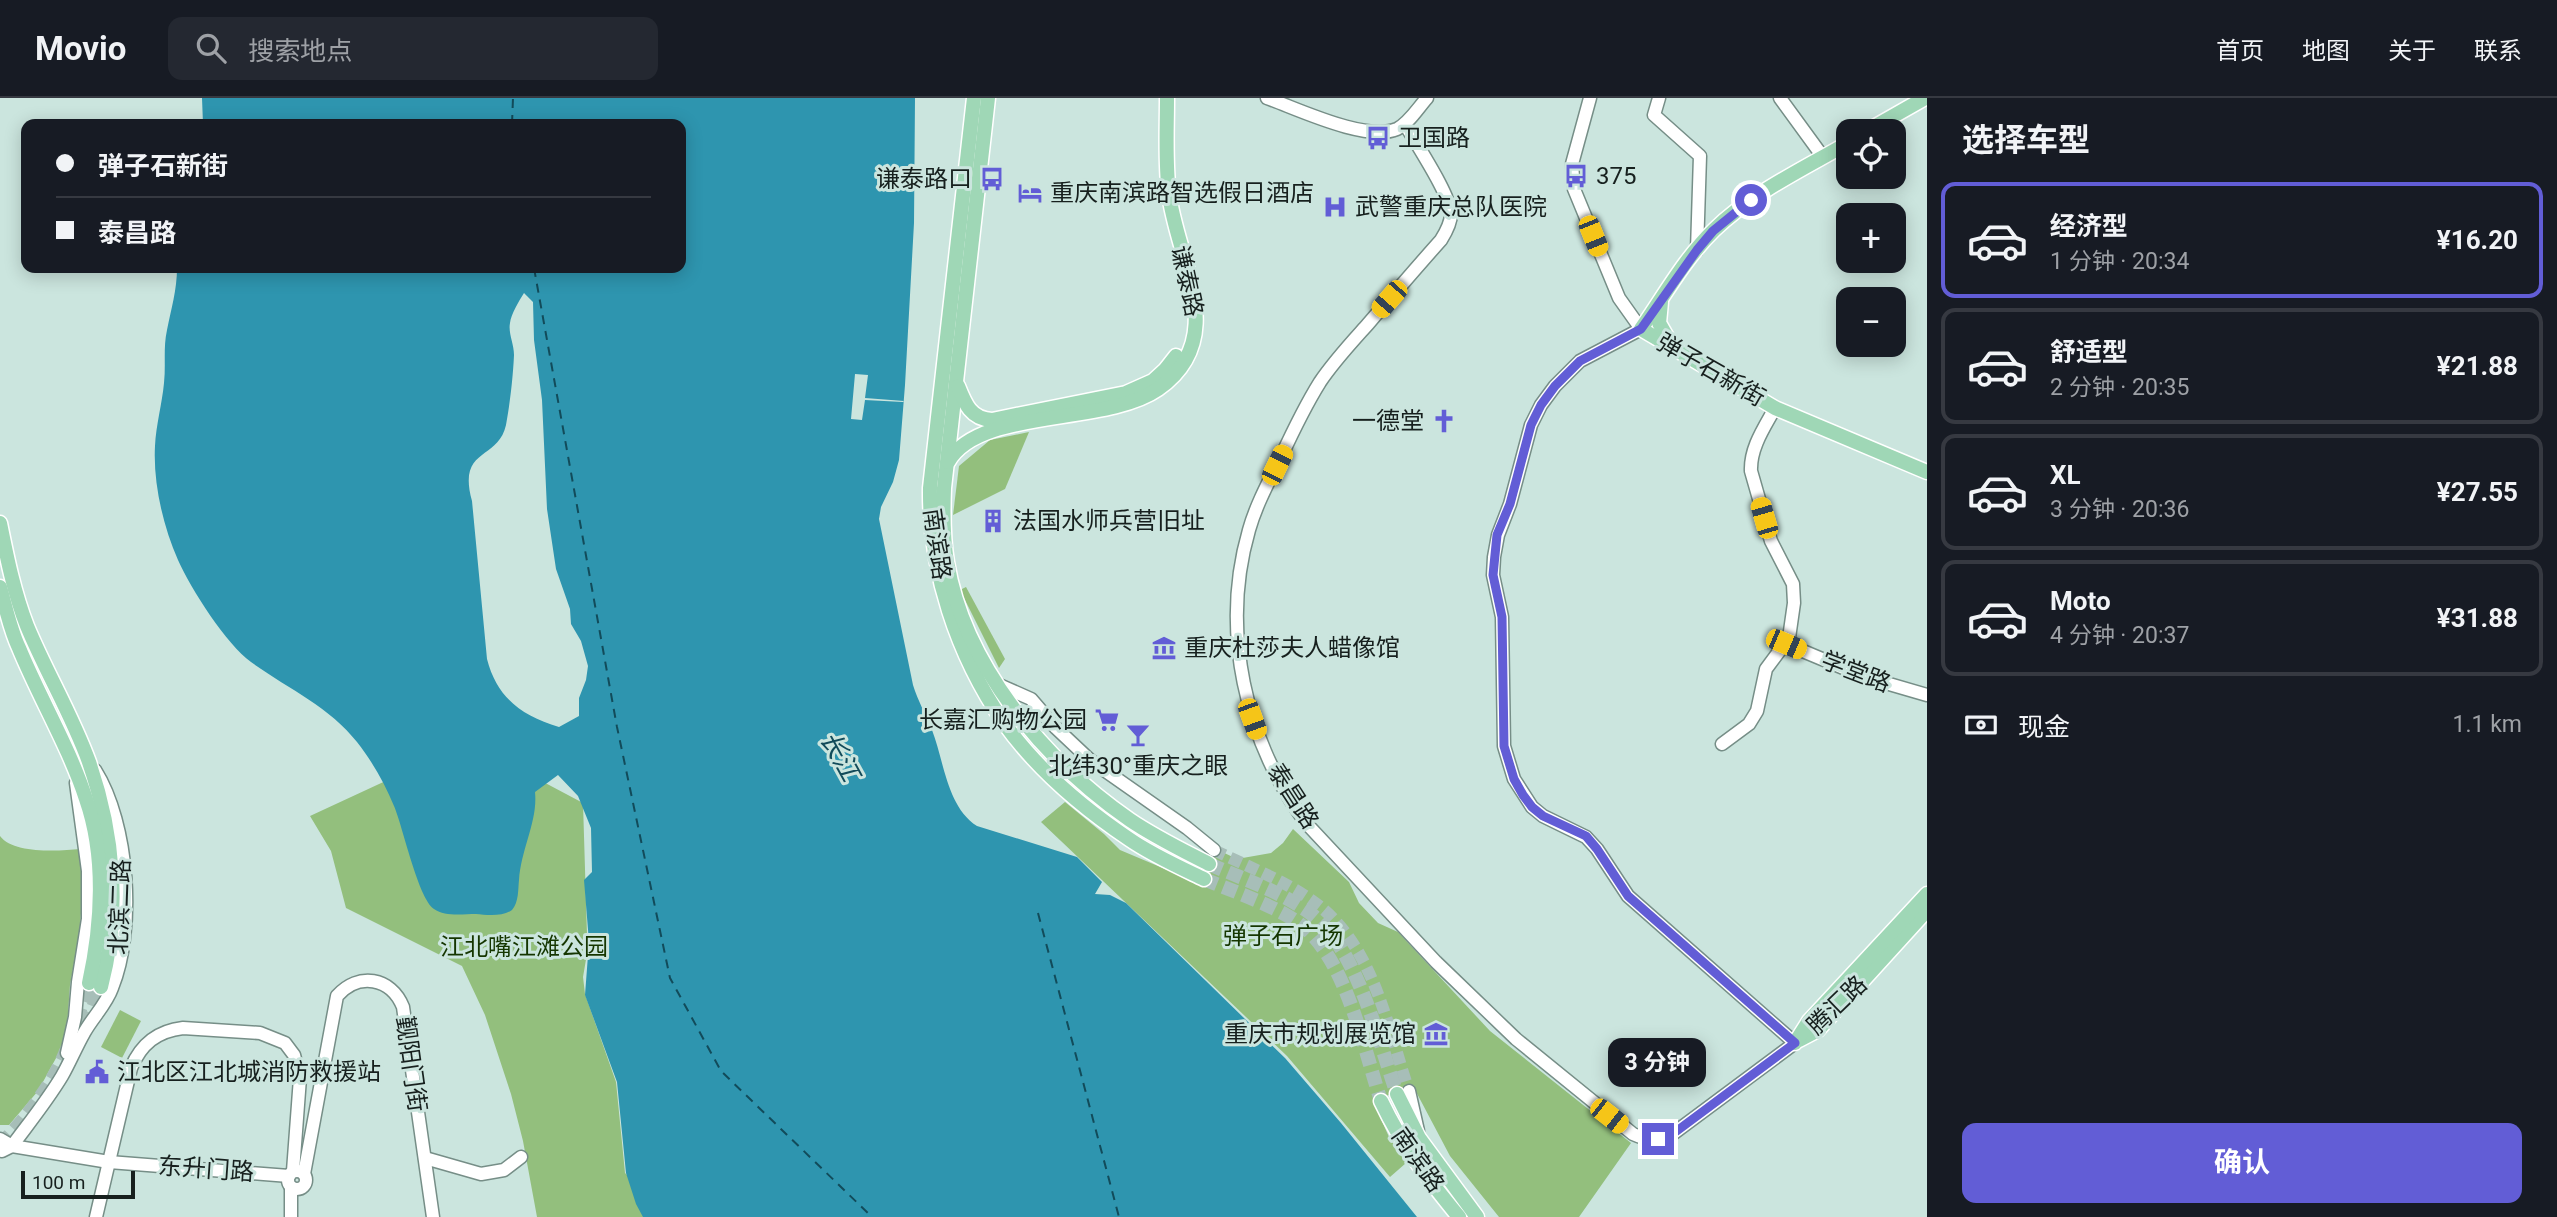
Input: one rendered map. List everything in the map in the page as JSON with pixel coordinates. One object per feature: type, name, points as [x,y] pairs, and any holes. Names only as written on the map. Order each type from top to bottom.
[{"type":"main road","name":"南滨路","points":[[988,98],[943,511],[947,562],[952,583],[968,628],[997,684],[1039,739],[1076,777],[1131,821],[1165,842],[1212,857]]},
{"type":"main road","name":"谦泰路","points":[[957,384],[971,412],[982,419],[992,420],[1126,393],[1153,381],[1175,357],[1185,335],[1187,303],[1166,227],[1160,194],[1157,163],[1158,98]]},
{"type":"main road","name":"谦泰路","points":[[947,463],[958,446],[979,434],[1115,406],[1145,397],[1171,378],[1183,363],[1195,336],[1197,314],[1169,194],[1167,98]]},
{"type":"main road","points":[[1888,119],[1925,98]]},
{"type":"main road","name":"南滨路","points":[[973,105],[932,467],[930,511],[936,563],[956,630],[970,663],[1005,723],[1051,774],[1094,813],[1130,839],[1204,879]]},
{"type":"main road","points":[[973,105],[975,133],[970,190],[976,192],[979,184]]},
{"type":"main road","name":"弹子石新街","points":[[1836,150],[1751,200],[1713,231],[1641,329],[1775,408],[1927,472]]},
{"type":"main road","points":[[960,230],[965,223],[975,223]]},
{"type":"main road","points":[[1661,300],[1659,323],[1665,337],[1676,350]]},
{"type":"main road","name":"北滨二路","points":[[0,523],[4,585],[19,649],[73,766],[91,814],[99,873],[95,985],[113,919],[112,872],[103,811],[88,760],[26,623],[4,585]]},
{"type":"main road","name":"腾汇路","points":[[1795,1043],[1810,1021],[1927,894]]},
{"type":"main road","name":"腾汇路","points":[[1795,1043],[1818,1030],[1927,910]]},
{"type":"main road","name":"南滨路","points":[[1403,1092],[1423,1143],[1478,1217]]},
{"type":"main road","name":"南滨路","points":[[1381,1101],[1411,1157],[1459,1217]]},
{"type":"main road","points":[[1411,1157],[1414,1149],[1423,1143]]},
{"type":"street","points":[[1267,98],[1361,130],[1385,132],[1405,124],[1427,98]]},
{"type":"street","points":[[1590,98],[1572,164],[1574,189],[1619,298],[1641,329],[1580,361],[1555,386],[1531,425],[1510,504],[1497,535],[1494,557],[1493,575],[1502,617],[1504,746],[1514,779],[1532,807],[1543,816],[1586,836],[1628,896],[1795,1043]]},
{"type":"street","points":[[1659,98],[1654,115],[1700,156],[1697,250]]},
{"type":"street","points":[[1780,98],[1823,158]]},
{"type":"street","name":"泰昌路","points":[[1405,124],[1448,200],[1451,216],[1441,240],[1321,380],[1297,422],[1256,509],[1241,571],[1238,641],[1245,693],[1263,748],[1290,800],[1307,822],[1436,962],[1516,1039],[1633,1134],[1658,1139],[1674,1133],[1795,1043]]},
{"type":"street","points":[[1722,744],[1754,717],[1766,669],[1786,644],[1794,603],[1793,584],[1771,541],[1751,461],[1753,451],[1775,408]]},
{"type":"street","name":"学堂路","points":[[1786,644],[1865,677],[1927,695]]},
{"type":"street","name":"南滨路","points":[[997,684],[1031,699],[1090,761],[1187,828],[1212,857]]},
{"type":"street","name":"北滨二路","points":[[3,1147],[52,1091],[85,1031],[104,1005],[115,979],[122,948],[124,871],[121,843],[105,787],[88,760]]},
{"type":"street","name":"北滨二路","points":[[3,1147],[46,1090],[67,1052],[74,1029],[86,938],[89,889],[73,766]]},
{"type":"street","name":"觐阳门街","points":[[294,1180],[313,1124],[337,996],[354,982],[382,982],[392,988],[403,1007],[433,1217]]},
{"type":"street","points":[[76,998],[81,1009],[88,1013],[95,1012],[104,1005]]},
{"type":"street","points":[[96,1217],[131,1068],[136,1057],[151,1039],[172,1029],[183,1028],[260,1033],[285,1043],[294,1055],[299,1068],[299,1096],[291,1217]]},
{"type":"street","points":[[299,1096],[303,1129],[307,1130],[313,1124]]},
{"type":"street","name":"东升门路","points":[[3,1147],[108,1166],[294,1180]]},
{"type":"street","points":[[425,1158],[481,1174],[504,1170],[521,1157]]},
{"type":"street","points":[[294,1180],[299,1217]]},
{"type":"green space","points":[[1029,432],[1005,489],[953,515],[959,466],[990,440]]},
{"type":"green space","points":[[966,587],[1005,659],[999,668],[960,590]]},
{"type":"green space","name":"江北嘴江滩公园","points":[[534,777],[583,803],[589,942],[583,977],[585,994],[616,1082],[625,1173],[645,1193],[658,1217],[537,1217],[511,1094],[485,1015],[462,966],[346,908],[331,851],[310,816],[392,778]]},
{"type":"green space","name":"弹子石广场","points":[[1065,802],[1120,850],[1203,885],[1216,849],[1237,859],[1271,853],[1293,829],[1349,882],[1359,903],[1378,923],[1398,932],[1490,1031],[1631,1143],[1579,1217],[1499,1217],[1450,1156],[1413,1086],[1373,1101],[1389,1137],[1406,1163],[1390,1177],[1287,1056],[1041,822]]},
{"type":"green space","points":[[0,836],[6,842],[25,849],[80,849],[83,877],[80,931],[70,985],[67,1028],[61,1049],[38,1091],[9,1125],[0,1125]]},
{"type":"green space","points":[[120,1010],[141,1021],[122,1058],[101,1047]]},
{"type":"water","name":"长江","points":[[202,98],[915,98],[914,223],[899,460],[879,519],[913,685],[932,730],[953,795],[967,818],[977,826],[1077,857],[1102,882],[1095,894],[1110,895],[1126,903],[1285,1058],[1417,1217],[643,1217],[626,1173],[617,1082],[585,995],[589,942],[584,880],[592,872],[591,828],[578,796],[558,775],[535,792],[534,814],[520,869],[517,899],[512,910],[504,914],[489,915],[449,914],[438,912],[428,902],[417,877],[398,816],[378,773],[363,749],[334,718],[241,654],[210,615],[178,560],[157,489],[155,446],[164,383],[166,337],[177,273],[686,273],[686,119],[203,119]],"holes":[[[524,293],[533,302],[534,340],[542,400],[547,509],[556,569],[570,609],[571,624],[581,641],[588,666],[579,698],[579,716],[559,727],[546,723],[513,704],[504,695],[491,673],[487,659],[469,484],[474,463],[502,436],[506,425],[514,355],[511,319]]]},
{"type":"pier","points":[[855,374],[868,375],[865,398],[904,401],[865,400],[862,420],[851,419]]},
{"type":"ferry route","points":[[512,119],[513,98]]},
{"type":"ferry route","points":[[535,273],[617,727],[670,978],[721,1071],[872,1217]]},
{"type":"ferry route","points":[[1038,913],[1119,1217]]},
{"type":"tunnel","points":[[1214,850],[1298,891],[1323,909],[1341,927],[1368,970],[1378,993],[1409,1091]]},
{"type":"tunnel","points":[[1209,864],[1286,898],[1310,913],[1326,928],[1341,948],[1364,996],[1397,1094]]},
{"type":"tunnel","points":[[1204,879],[1285,914],[1306,929],[1320,945],[1333,964],[1352,1009],[1381,1101]]},
{"type":"tunnel","points":[[76,1021],[89,983]]},
{"type":"tunnel","points":[[86,1026],[101,987]]},
{"type":"tunnel","points":[[0,1145],[41,1097],[58,1069],[70,1041]]},
{"type":"place","name":"卫国路","points":[[1378,138]]},
{"type":"place","name":"375","points":[[1576,176]]},
{"type":"place","name":"谦泰路口","points":[[992,179]]},
{"type":"place","name":"重庆南滨路智选假日酒店","points":[[1030,193]]},
{"type":"place","name":"武警重庆总队医院","points":[[1335,207]]},
{"type":"place","name":"一德堂","points":[[1444,421]]},
{"type":"place","name":"法国水师兵营旧址","points":[[993,521]]},
{"type":"place","name":"重庆杜莎夫人蜡像馆","points":[[1164,648]]},
{"type":"place","name":"长嘉汇购物公园","points":[[1107,720]]},
{"type":"place","name":"北纬30°重庆之眼","points":[[1138,735]]},
{"type":"place","name":"重庆市规划展览馆","points":[[1436,1034]]},
{"type":"place","name":"江北区江北城消防救援站","points":[[97,1072]]},
{"type":"route","points":[[1658,1139],[1674,1133],[1795,1043],[1628,896],[1586,836],[1543,816],[1523,795],[1514,779],[1504,746],[1502,617],[1493,575],[1494,557],[1497,535],[1510,504],[1531,425],[1541,405],[1568,371],[1580,361],[1641,329],[1713,231],[1751,200]]}]
